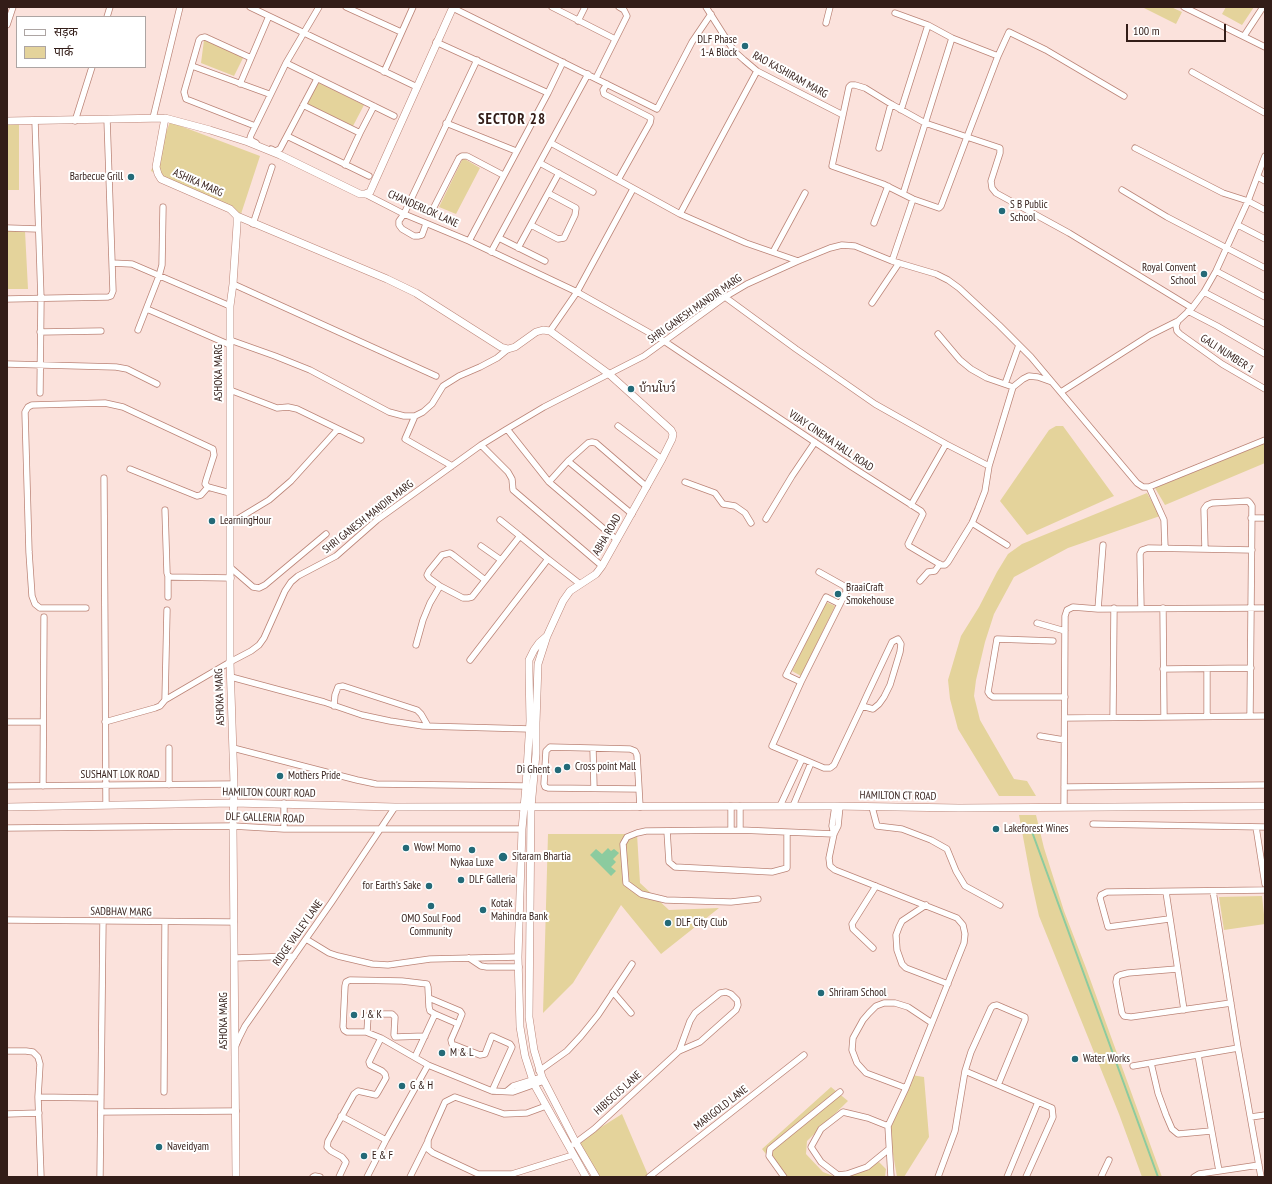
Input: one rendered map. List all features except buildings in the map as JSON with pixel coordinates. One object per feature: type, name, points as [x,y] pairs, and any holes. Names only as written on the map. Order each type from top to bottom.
[{"type":"street","points":[[7,25],[13,7]]},
{"type":"street","points":[[154,118],[180,7]]},
{"type":"street","points":[[250,7],[417,87]]},
{"type":"street","points":[[318,79],[280,150],[275,151],[252,141],[250,138],[270,94],[286,63],[319,7]]},
{"type":"street","points":[[346,7],[401,32]]},
{"type":"street","points":[[384,72],[413,7]]},
{"type":"street","points":[[365,194],[370,192],[453,7],[657,109],[692,42],[710,14]]},
{"type":"street","points":[[552,7],[615,39]]},
{"type":"street","points":[[578,21],[585,7]]},
{"type":"street","points":[[596,78],[627,16],[624,10],[619,7]]},
{"type":"street","name":"RAO KASHIRAM MARG","points":[[706,7],[734,51],[757,70],[843,115]]},
{"type":"street","points":[[826,22],[830,7]]},
{"type":"street","points":[[1184,7],[1265,47]]},
{"type":"street","points":[[1244,36],[1264,7]]},
{"type":"street","points":[[895,13],[928,25],[952,38],[998,56]]},
{"type":"street","points":[[240,84],[268,16]]},
{"type":"street","points":[[901,110],[928,25]]},
{"type":"street","points":[[1124,96],[1046,50],[1011,32],[1008,33],[998,56],[967,137],[941,206],[938,208],[913,199],[888,186],[832,166],[849,87],[851,85],[855,85],[865,88],[901,110],[925,122],[967,137],[1000,148],[1000,153],[991,180],[992,188],[996,193],[1069,233],[1190,310],[1265,354]]},
{"type":"street","points":[[251,58],[205,37],[201,38],[199,40],[184,92],[186,99],[255,126]]},
{"type":"street","points":[[903,194],[952,38]]},
{"type":"street","points":[[436,42],[548,93]]},
{"type":"street","points":[[426,224],[422,235],[414,236],[402,229],[399,225],[399,221],[404,214],[477,60]]},
{"type":"street","points":[[469,241],[563,62]]},
{"type":"street","points":[[286,63],[394,116]]},
{"type":"street","points":[[192,66],[270,94]]},
{"type":"street","points":[[75,121],[92,68]]},
{"type":"street","points":[[680,214],[757,70]]},
{"type":"street","points":[[1192,72],[1265,113]]},
{"type":"street","points":[[491,252],[588,74]]},
{"type":"street","points":[[607,84],[604,94],[651,118],[650,123],[618,180]]},
{"type":"street","points":[[879,148],[891,104]]},
{"type":"street","points":[[303,105],[360,133]]},
{"type":"street","points":[[345,165],[374,106]]},
{"type":"street","name":"CHANDERLOK LANE","points":[[7,121],[75,121],[165,118],[248,142],[360,194],[365,194],[426,224],[469,241],[577,292],[664,341]]},
{"type":"street","name":"ASHIKA MARG","points":[[165,118],[156,167],[161,179],[230,209],[236,216],[253,224],[387,279],[416,293],[501,347],[508,349]]},
{"type":"street","points":[[7,299],[112,296],[107,119]]},
{"type":"street","points":[[35,121],[41,298],[40,393]]},
{"type":"street","points":[[446,123],[516,152]]},
{"type":"street","points":[[287,136],[369,176]]},
{"type":"street","points":[[551,143],[680,214],[746,242],[798,261]]},
{"type":"street","points":[[1135,148],[1223,193],[1248,201],[1265,210]]},
{"type":"street","points":[[432,211],[459,158],[462,156],[467,156],[503,175]]},
{"type":"street","points":[[1061,392],[1150,336],[1178,322],[1190,310],[1204,292],[1216,271],[1238,225],[1265,156]]},
{"type":"street","points":[[540,163],[593,192]]},
{"type":"street","points":[[253,224],[272,167]]},
{"type":"street","points":[[518,248],[559,173]]},
{"type":"street","points":[[1258,177],[1265,181]]},
{"type":"street","points":[[874,223],[888,186]]},
{"type":"street","points":[[550,331],[577,292],[633,189]]},
{"type":"street","points":[[1122,190],[1167,217],[1265,268]]},
{"type":"street","points":[[531,225],[558,239],[564,238],[575,215],[576,208],[548,193]]},
{"type":"street","points":[[773,252],[805,193]]},
{"type":"street","points":[[872,303],[895,262],[913,199]]},
{"type":"street","points":[[138,330],[162,265],[162,207]]},
{"type":"street","name":"ASHOKA MARG","points":[[236,216],[237,225],[230,306],[230,662],[234,784],[233,826],[236,1177]]},
{"type":"street","points":[[1238,225],[1265,239]]},
{"type":"street","points":[[7,228],[38,229]]},
{"type":"street","points":[[499,238],[545,261]]},
{"type":"street","name":"SHRI GANESH MANDIR MARG","points":[[105,722],[160,706],[165,700],[259,646],[285,591],[291,582],[298,576],[336,556],[377,520],[481,445],[550,404],[644,356],[725,297],[766,275],[830,248],[842,245],[855,246],[895,262],[936,274],[948,280],[965,293],[1019,345],[1061,392],[1137,483],[1143,487],[1149,488]]},
{"type":"street","points":[[112,263],[132,264],[230,306]]},
{"type":"street","points":[[1216,271],[1265,297]]},
{"type":"street","points":[[233,284],[436,376]]},
{"type":"street","points":[[1204,292],[1265,324]]},
{"type":"street","points":[[725,297],[875,404],[946,444],[989,466]]},
{"type":"street","points":[[147,309],[230,342],[275,356],[310,370],[389,412],[404,416],[415,416],[423,412],[432,404],[443,386],[459,376],[497,358],[508,349],[515,347],[536,332],[543,330],[550,331],[609,374]]},
{"type":"street","name":"GALI NUMBER 1","points":[[1178,322],[1176,326],[1177,331],[1180,334],[1222,364],[1265,389]]},
{"type":"street","points":[[40,332],[101,332]]},
{"type":"street","points":[[938,334],[960,360],[971,369],[987,378],[1013,387]]},
{"type":"street","name":"VIJAY CINEMA HALL ROAD","points":[[664,341],[852,467],[921,511],[922,514],[908,541],[909,546],[942,564]]},
{"type":"street","points":[[1005,384],[1019,345]]},
{"type":"street","points":[[7,364],[116,367],[127,369],[157,384]]},
{"type":"street","name":"ABHA ROAD","points":[[527,806],[536,754],[538,664],[546,636],[563,601],[570,591],[596,574],[602,566],[647,487],[672,439],[673,434],[671,430],[609,374]]},
{"type":"street","points":[[920,581],[928,572],[935,571],[942,564],[948,562],[972,523],[984,491],[989,466],[1013,387],[1023,379],[1030,376],[1052,382]]},
{"type":"street","points":[[230,390],[280,409],[288,407],[297,409],[361,440]]},
{"type":"street","points":[[86,608],[40,608],[35,604],[32,596],[29,552],[26,412],[28,407],[32,405],[105,403],[123,407],[213,449],[214,455],[205,484],[208,487],[230,494]]},
{"type":"street","points":[[415,416],[405,439],[452,466]]},
{"type":"street","points":[[618,426],[662,459]]},
{"type":"street","points":[[231,523],[269,500],[291,481],[338,429]]},
{"type":"street","points":[[507,429],[549,482],[617,540]]},
{"type":"street","points":[[1165,548],[1164,520],[1149,488],[1265,440]]},
{"type":"street","points":[[549,482],[568,461],[588,443],[592,442],[596,443],[647,487]]},
{"type":"street","points":[[766,519],[795,470],[815,442]]},
{"type":"street","points":[[911,505],[946,444]]},
{"type":"street","points":[[481,445],[508,472],[512,479],[513,490],[602,566]]},
{"type":"street","points":[[568,461],[632,514]]},
{"type":"street","points":[[130,469],[197,496],[208,487]]},
{"type":"street","points":[[104,478],[106,805]]},
{"type":"street","points":[[685,482],[715,493],[723,504],[734,506],[745,513],[752,523]]},
{"type":"street","points":[[1205,549],[1204,509],[1207,505],[1212,503],[1248,501],[1252,506],[1250,716]]},
{"type":"street","points":[[165,510],[168,597]]},
{"type":"street","points":[[1251,518],[1265,518]]},
{"type":"street","points":[[500,520],[580,584]]},
{"type":"street","points":[[972,523],[1007,545]]},
{"type":"street","points":[[231,568],[253,587],[259,588],[265,585],[326,534]]},
{"type":"street","points":[[485,580],[453,555],[446,553],[442,555],[429,571],[428,575],[429,578],[440,586],[464,598],[472,597],[520,536]]},
{"type":"street","points":[[1098,609],[1103,545]]},
{"type":"street","points":[[481,546],[501,560]]},
{"type":"street","points":[[1141,608],[1140,554],[1142,550],[1148,548],[1252,550]]},
{"type":"street","points":[[470,660],[548,559]]},
{"type":"street","points":[[819,572],[844,586],[846,589],[772,746],[824,768],[830,768],[834,765],[892,642],[898,639],[901,644],[900,652],[890,684],[884,697],[873,709],[862,706]]},
{"type":"street","points":[[168,576],[231,578]]},
{"type":"street","points":[[416,645],[430,603],[440,586]]},
{"type":"street","points":[[801,682],[786,675],[826,597],[840,604]]},
{"type":"street","points":[[1064,807],[1065,616],[1067,610],[1073,608],[1265,608]]},
{"type":"street","points":[[1113,717],[1114,608]]},
{"type":"street","points":[[1163,608],[1164,717]]},
{"type":"street","points":[[165,700],[167,610]]},
{"type":"street","points":[[43,786],[44,616]]},
{"type":"street","points":[[1038,623],[1065,631]]},
{"type":"street","name":"ABHA ROAD","points":[[527,806],[526,786],[530,728],[529,660],[539,643],[546,636]]},
{"type":"street","points":[[1053,641],[997,639],[988,692],[993,697],[1065,697]]},
{"type":"street","points":[[1163,669],[1250,668]]},
{"type":"street","points":[[1207,669],[1207,716]]},
{"type":"street","points":[[231,677],[390,722],[428,726],[530,728]]},
{"type":"street","points":[[334,706],[335,695],[338,687],[343,686],[417,710],[428,726]]},
{"type":"street","points":[[1064,718],[1265,716]]},
{"type":"street","points":[[7,722],[43,722]]},
{"type":"street","points":[[1040,736],[1064,740]]},
{"type":"street","points":[[639,789],[545,787],[546,751],[550,747],[630,749],[635,751],[637,755],[639,789],[640,807]]},
{"type":"street","points":[[169,748],[169,785]]},
{"type":"street","points":[[233,748],[372,783],[400,785],[526,786]]},
{"type":"street","points":[[593,749],[594,788]]},
{"type":"street","points":[[536,754],[546,755]]},
{"type":"street","points":[[780,806],[802,759]]},
{"type":"street","points":[[793,806],[811,763]]},
{"type":"street","name":"SUSHANT LOK ROAD","points":[[7,786],[234,784]]},
{"type":"street","points":[[1064,787],[1265,785]]},
{"type":"street","name":"HAMILTON COURT ROAD","points":[[7,807],[233,803],[284,803],[395,807],[527,806]]},
{"type":"street","points":[[284,803],[284,829]]},
{"type":"street","points":[[527,806],[522,829],[518,957],[520,1027],[525,1056],[533,1082],[586,1177]]},
{"type":"street","points":[[527,806],[529,1017],[534,1050],[542,1076],[576,1143],[596,1177]]},
{"type":"street","name":"HAMILTON CT ROAD","points":[[527,806],[837,806],[997,808],[1265,806]]},
{"type":"street","points":[[731,806],[731,830]]},
{"type":"street","points":[[740,806],[740,830]]},
{"type":"street","points":[[837,806],[838,826],[834,834],[829,858],[830,866],[835,870],[957,918],[963,925],[965,934],[964,943],[948,984],[906,1088],[888,1126],[891,1177]]},
{"type":"street","name":"RIDGE VALLEY LANE","points":[[235,1049],[245,1026],[395,807]]},
{"type":"street","points":[[872,807],[877,826],[902,829],[932,840],[947,849],[956,872],[965,886],[1000,905]]},
{"type":"street","points":[[1093,824],[1265,827]]},
{"type":"street","name":"DLF GALLERIA ROAD","points":[[7,828],[233,826],[284,829],[379,830],[522,829]]},
{"type":"street","points":[[1256,827],[1265,884]]},
{"type":"street","points":[[758,899],[731,902],[666,900],[641,894],[626,883],[623,844],[626,837],[646,831],[740,830],[834,834]]},
{"type":"street","points":[[667,831],[669,862],[675,867],[772,872],[787,868],[787,832]]},
{"type":"street","points":[[873,948],[853,929],[852,924],[876,886]]},
{"type":"street","points":[[1169,919],[1110,928],[1108,927],[1100,898],[1101,895],[1107,892],[1265,890]]},
{"type":"street","points":[[1213,891],[1238,1048],[1261,1177]]},
{"type":"street","points":[[1166,892],[1184,1010]]},
{"type":"street","points":[[926,905],[902,921],[898,927],[896,935],[897,950],[902,964],[906,968],[948,984]]},
{"type":"street","name":"SADBHAV MARG","points":[[7,920],[234,922]]},
{"type":"street","points":[[100,1177],[103,921]]},
{"type":"street","points":[[164,1092],[165,922]]},
{"type":"street","points":[[306,939],[329,953],[372,964],[388,965],[430,959],[518,957]]},
{"type":"street","points":[[235,958],[294,956]]},
{"type":"street","points":[[469,958],[481,966],[519,967]]},
{"type":"street","points":[[458,1024],[435,1014],[430,1010],[428,987],[427,984],[423,982],[350,980],[346,982],[343,1027],[347,1032],[367,1032],[381,1038],[428,1065],[492,1091],[514,1092],[542,1076],[581,1036],[598,1015],[632,964]]},
{"type":"street","points":[[1177,969],[1120,975],[1116,982],[1122,1013],[1124,1016],[1131,1017],[1231,1002]]},
{"type":"street","points":[[613,992],[630,1013]]},
{"type":"street","name":"HIBISCUS LANE","points":[[569,1147],[594,1129],[679,1052],[700,1042],[736,1010],[738,1005],[737,1000],[731,994],[726,992],[720,993],[695,1013],[690,1021],[679,1052]]},
{"type":"street","points":[[429,998],[460,1011],[462,1014],[451,1042],[480,1055],[485,1054],[492,1036],[511,1045],[492,1091]]},
{"type":"street","points":[[906,1088],[866,1073],[857,1063],[852,1050],[853,1038],[863,1020],[869,1013],[876,1006],[884,1003],[895,1002],[908,1007],[932,1023]]},
{"type":"street","points":[[938,1177],[955,1131],[965,1071],[971,1052],[991,1008],[997,1005],[1025,1017],[998,1085]]},
{"type":"street","points":[[367,1032],[368,1016],[371,1014],[392,1014],[394,1017],[395,1037],[425,1036]]},
{"type":"street","points":[[415,1057],[435,1014]]},
{"type":"street","points":[[339,1177],[346,1162],[342,1157],[327,1147],[328,1141],[354,1094],[358,1091],[376,1095],[386,1078],[382,1071],[370,1065],[369,1062],[381,1038]]},
{"type":"street","points":[[1133,1066],[1238,1048]]},
{"type":"street","points":[[7,1051],[33,1052],[38,1057],[40,1064],[38,1097],[41,1177]]},
{"type":"street","name":"MARIGOLD LANE","points":[[649,1177],[804,1055]]},
{"type":"street","points":[[1198,1055],[1219,1171]]},
{"type":"street","points":[[1151,1063],[1158,1093],[1172,1129],[1178,1134],[1211,1131]]},
{"type":"street","points":[[367,1177],[428,1065]]},
{"type":"street","points":[[965,1071],[1052,1108],[1053,1117],[1026,1177]]},
{"type":"street","points":[[784,1177],[769,1156],[770,1149],[840,1092]]},
{"type":"street","points":[[38,1097],[101,1098]]},
{"type":"street","points":[[410,1177],[445,1102],[455,1097],[504,1114],[527,1113],[546,1106]]},
{"type":"street","points":[[1007,1177],[1038,1102]]},
{"type":"street","points":[[101,1112],[236,1111]]},
{"type":"street","points":[[7,1114],[39,1112]]},
{"type":"street","points":[[888,1126],[868,1118],[843,1112],[821,1129],[811,1147],[821,1162],[838,1175],[847,1174],[867,1167],[889,1149]]},
{"type":"street","points":[[1251,1117],[1265,1115]]},
{"type":"street","points":[[341,1116],[386,1140]]},
{"type":"street","points":[[428,1140],[428,1149],[433,1153],[478,1174],[512,1174],[573,1155]]},
{"type":"street","points":[[1100,1177],[1109,1160]]},
{"type":"street","points":[[1194,1177],[1199,1174],[1259,1165]]},
{"type":"street","points":[[313,1177],[320,1177]]},
{"type":"green space","points":[[1142,7],[1171,7],[1182,12],[1176,24]]},
{"type":"green space","points":[[1226,7],[1254,7],[1242,25],[1222,14]]},
{"type":"green space","points":[[204,40],[244,56],[234,76],[201,63]]},
{"type":"green space","points":[[317,82],[364,105],[353,126],[306,103]]},
{"type":"green space","points":[[170,122],[260,156],[241,214],[151,171]]},
{"type":"green space","points":[[7,124],[19,124],[19,190],[7,190]]},
{"type":"green space","points":[[463,158],[480,168],[456,214],[439,207]]},
{"type":"green space","points":[[7,231],[25,231],[28,289],[7,289]]},
{"type":"green space","points":[[1056,426],[1063,426],[1114,496],[1027,535],[1000,501],[1049,430]]},
{"type":"green space","points":[[1265,443],[1265,463],[1165,505],[1155,488]]},
{"type":"green space","points":[[1147,493],[1160,516],[1068,548],[1014,577],[994,614],[985,642],[976,680],[974,696],[980,720],[1014,779],[1027,781],[1036,796],[999,796],[958,729],[950,699],[948,680],[961,636],[1008,554],[1022,544]]},
{"type":"green space","points":[[826,602],[835,606],[801,676],[792,671]]},
{"type":"green space","points":[[1019,815],[1036,815],[1044,848],[1064,911],[1162,1177],[1142,1177],[1119,1114],[1039,916]]},
{"type":"green space","name":"DLF City Club","points":[[548,834],[637,834],[640,883],[669,910],[719,908],[661,954],[621,905],[573,983],[543,1013]]},
{"type":"green space","points":[[1262,896],[1265,924],[1224,930],[1219,897]]},
{"type":"green space","points":[[911,1075],[924,1077],[929,1137],[904,1177],[897,1177],[889,1131]]},
{"type":"green space","points":[[831,1087],[848,1101],[807,1141],[806,1154],[823,1172],[836,1177],[784,1177],[762,1149]]},
{"type":"green space","points":[[622,1114],[648,1175],[645,1177],[600,1177],[576,1143]]},
{"type":"green space","points":[[879,1162],[886,1169],[885,1177],[848,1177]]},
{"type":"shaded area","points":[[608,848],[611,851],[614,849],[619,853],[613,859],[616,862],[611,867],[616,871],[611,876],[590,855],[596,849],[602,854]]},
{"type":"waterway","points":[[1031,829],[1158,1177]]},
{"type":"place","name":"DLF Phase 1-A Block","points":[[745,46]]},
{"type":"place","name":"Barbecue Grill","points":[[131,177]]},
{"type":"place","name":"S B Public School","points":[[1002,211]]},
{"type":"place","name":"Royal Convent School","points":[[1204,274]]},
{"type":"place","name":"บ้านโบว์","points":[[631,389]]},
{"type":"place","name":"LearningHour","points":[[212,521]]},
{"type":"place","name":"BraaiCraft Smokehouse","points":[[838,594]]},
{"type":"place","name":"Cross point Mall","points":[[567,767]]},
{"type":"place","name":"Di Ghent","points":[[558,770]]},
{"type":"place","name":"Mothers Pride","points":[[280,776]]},
{"type":"place","name":"Lakeforest Wines","points":[[996,829]]},
{"type":"place","name":"Wow! Momo","points":[[406,848]]},
{"type":"place","name":"Nykaa Luxe","points":[[472,850]]},
{"type":"place","name":"Sitaram Bhartia","points":[[503,857]]},
{"type":"place","name":"DLF Galleria","points":[[461,880]]},
{"type":"place","name":"for Earth's Sake","points":[[429,886]]},
{"type":"place","name":"OMO Soul Food Community","points":[[431,906]]},
{"type":"place","name":"Kotak Mahindra Bank","points":[[483,910]]},
{"type":"place","name":"DLF City Club","points":[[668,923]]},
{"type":"place","name":"Shriram School","points":[[821,993]]},
{"type":"place","name":"J & K","points":[[354,1015]]},
{"type":"place","name":"M & L","points":[[442,1053]]},
{"type":"place","name":"Water Works","points":[[1075,1059]]},
{"type":"place","name":"G & H","points":[[402,1086]]},
{"type":"place","name":"Naveidyam","points":[[159,1147]]},
{"type":"place","name":"E & F","points":[[364,1156]]},
{"type":"district","name":"SECTOR 28","points":[[512,120]]}]
